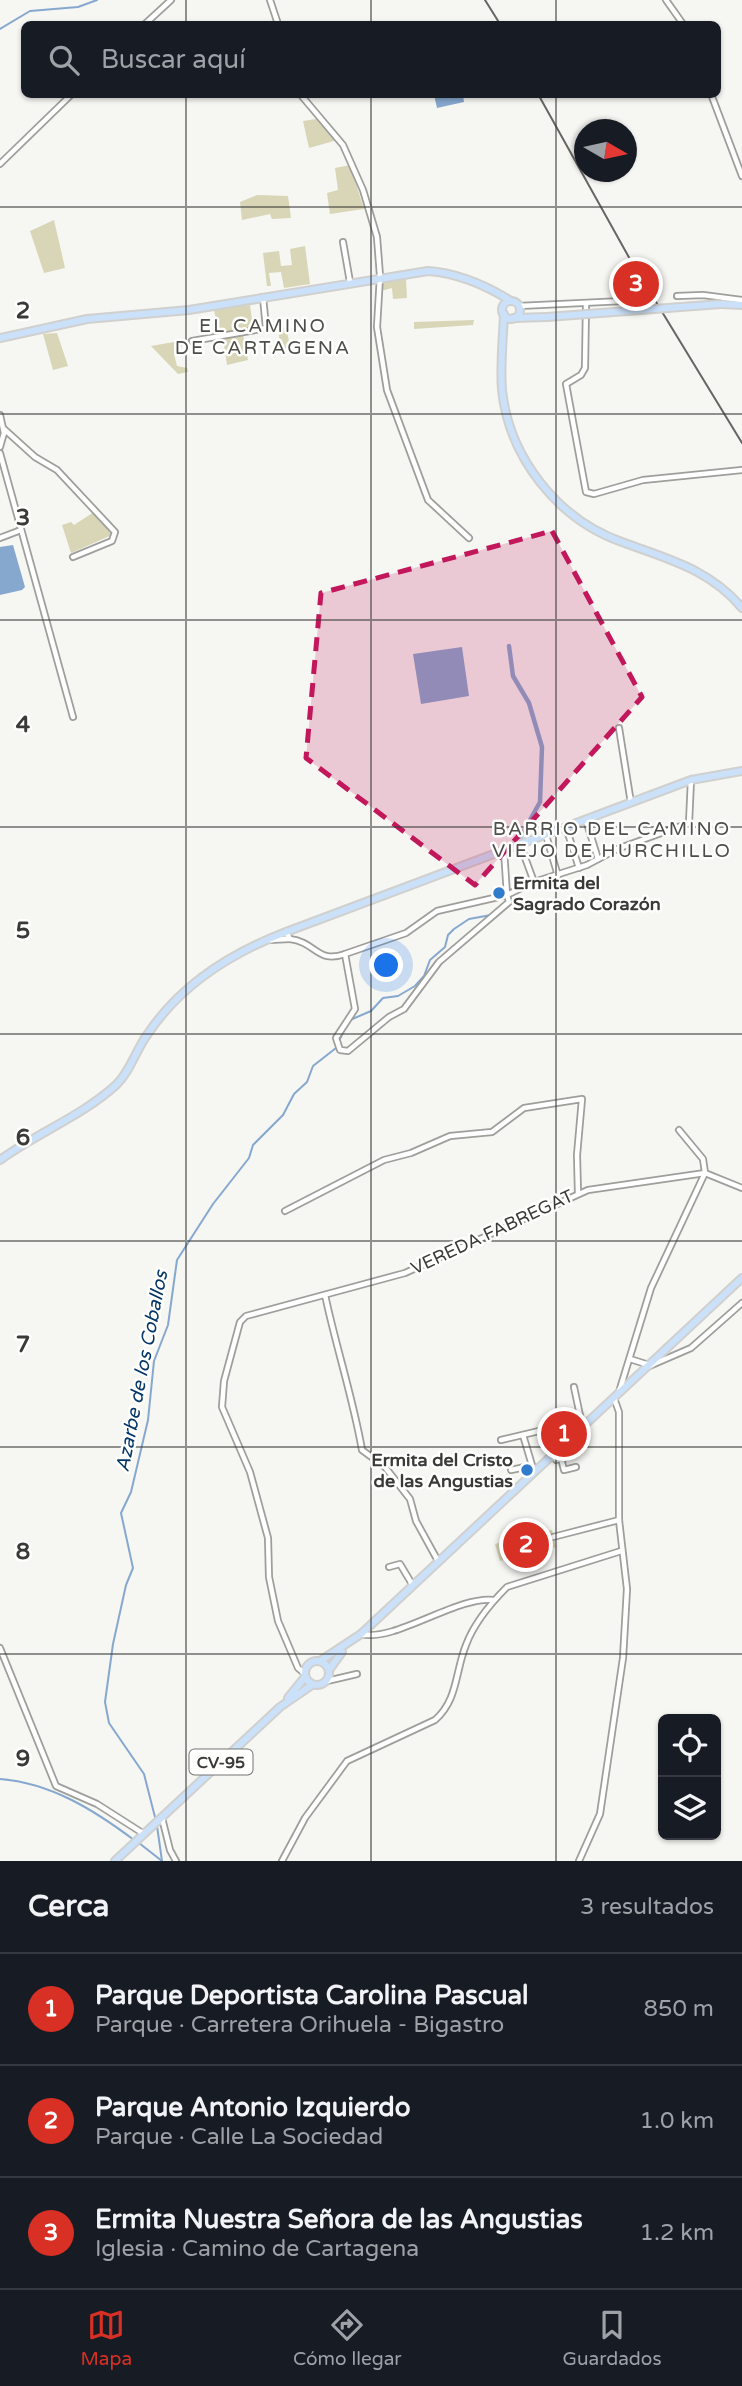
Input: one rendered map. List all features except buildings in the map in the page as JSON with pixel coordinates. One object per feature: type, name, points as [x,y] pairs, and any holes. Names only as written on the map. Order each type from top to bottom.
[{"type":"main road","points":[[0,338],[88,319],[189,310],[380,276],[446,272],[516,305],[532,318]]},
{"type":"main road","points":[[486,290],[508,315],[532,318],[722,304],[742,307]]},
{"type":"main road","points":[[516,305],[508,315],[502,346],[502,392],[511,429],[524,459],[554,498],[596,531],[698,570],[725,589],[742,608]]},
{"type":"main road","points":[[508,315],[516,305]]},
{"type":"main road","points":[[0,1160],[59,1125],[118,1083],[158,1019],[199,977],[265,940],[691,780],[742,771]]},
{"type":"main road","name":"CV-95","points":[[280,1707],[312,1661],[320,1661],[347,1646],[361,1634],[532,1469],[552,1455],[582,1423],[742,1278]]},
{"type":"main road","name":"CV-95","points":[[115,1861],[280,1707],[312,1685],[327,1681],[329,1670],[347,1646]]},
{"type":"main road","points":[[320,1661],[329,1670]]},
{"type":"main road","points":[[303,1671],[312,1685]]},
{"type":"street","points":[[148,21],[171,0]]},
{"type":"street","points":[[270,0],[277,21]]},
{"type":"street","points":[[666,0],[681,21]]},
{"type":"street","points":[[0,164],[68,98]]},
{"type":"street","points":[[303,98],[347,152],[377,237],[380,276],[377,327],[387,390],[428,500],[469,538]]},
{"type":"street","points":[[713,98],[742,176]]},
{"type":"street","points":[[343,242],[350,282]]},
{"type":"street","points":[[677,296],[703,295],[742,300]]},
{"type":"street","points":[[263,297],[266,328]]},
{"type":"street","points":[[516,305],[586,305],[644,300]]},
{"type":"street","points":[[586,305],[584,368],[581,375],[567,381],[566,388],[586,492],[594,494],[643,480],[742,470]]},
{"type":"street","points":[[192,341],[273,327]]},
{"type":"street","points":[[0,415],[4,429],[0,447]]},
{"type":"street","points":[[4,429],[35,457],[57,470],[115,532],[111,541],[73,557]]},
{"type":"street","points":[[0,453],[73,717]]},
{"type":"street","points":[[0,538],[21,530]]},
{"type":"street","points":[[619,728],[631,803]]},
{"type":"street","points":[[265,940],[302,940],[321,956],[334,958],[406,933],[437,911],[507,895],[534,882],[558,876],[617,849],[689,824],[691,780]]},
{"type":"street","points":[[586,820],[598,859]]},
{"type":"street","points":[[566,827],[579,868]]},
{"type":"street","points":[[546,835],[558,876]]},
{"type":"street","points":[[520,844],[534,882]]},
{"type":"street","points":[[345,954],[355,1006],[335,1041],[337,1048],[343,1052],[404,1009],[439,962],[509,902],[504,850]]},
{"type":"street","points":[[286,932],[290,939]]},
{"type":"street","points":[[285,1210],[384,1160],[408,1154],[450,1136],[492,1132],[524,1108],[554,1106],[582,1098],[577,1155],[578,1193]]},
{"type":"street","points":[[579,1861],[600,1814],[624,1645],[627,1579],[621,1551],[619,1412],[616,1395],[630,1359],[651,1288],[705,1173],[703,1158],[679,1130]]},
{"type":"street","name":"VEREDA FABREGAT","points":[[303,1671],[278,1621],[270,1577],[268,1538],[250,1472],[224,1414],[221,1398],[240,1321],[247,1316],[405,1272],[578,1193],[640,1180],[705,1173],[742,1188]]},
{"type":"street","points":[[325,1295],[342,1373],[357,1411],[362,1450],[384,1467],[410,1499],[416,1521],[438,1561]]},
{"type":"street","points":[[630,1359],[648,1366],[691,1348],[742,1303]]},
{"type":"street","points":[[501,1440],[582,1423],[573,1387]]},
{"type":"street","points":[[511,1471],[532,1469],[523,1435]]},
{"type":"street","points":[[552,1455],[556,1460],[569,1456]]},
{"type":"street","points":[[561,1458],[564,1470],[576,1467]]},
{"type":"street","points":[[553,1537],[620,1520]]},
{"type":"street","points":[[282,1861],[305,1818],[347,1761],[428,1724],[447,1710],[467,1643],[494,1600],[507,1587],[621,1551]]},
{"type":"street","points":[[389,1567],[400,1564],[412,1584]]},
{"type":"street","points":[[361,1634],[378,1634],[450,1610],[494,1600]]},
{"type":"street","points":[[0,1648],[56,1786],[97,1804],[144,1834]]},
{"type":"street","points":[[327,1681],[357,1674]]},
{"type":"street","points":[[162,1818],[176,1861]]},
{"type":"highlighted area","points":[[552,531],[642,697],[475,885],[306,758],[321,593]]},
{"type":"shaded area","points":[[316,119],[334,137],[334,141],[309,148],[303,121]]},
{"type":"shaded area","points":[[350,165],[364,209],[330,214],[327,193],[338,190],[335,168]]},
{"type":"shaded area","points":[[257,195],[288,196],[291,218],[272,219],[270,214],[242,220],[240,202]]},
{"type":"shaded area","points":[[54,220],[65,268],[44,273],[30,231]]},
{"type":"shaded area","points":[[305,246],[310,284],[284,288],[281,272],[269,273],[271,286],[267,286],[263,253],[279,251],[281,266],[292,265],[290,249]]},
{"type":"shaded area","points":[[406,279],[407,298],[393,299],[392,288],[381,291],[382,281]]},
{"type":"shaded area","points":[[250,305],[253,328],[219,334],[214,310]]},
{"type":"shaded area","points":[[474,320],[473,325],[414,329],[414,322]]},
{"type":"shaded area","points":[[286,327],[289,341],[300,340],[302,349],[281,353],[278,328]]},
{"type":"shaded area","points":[[57,333],[68,366],[53,370],[43,334]]},
{"type":"shaded area","points":[[243,334],[248,360],[227,365],[223,338]]},
{"type":"shaded area","points":[[191,339],[192,345],[183,345],[174,354],[177,366],[187,368],[188,372],[178,374],[151,346]]},
{"type":"shaded area","points":[[94,512],[112,535],[71,553],[62,525],[71,522],[74,525]]},
{"type":"shaded area","points":[[552,1530],[556,1547],[500,1561],[495,1544]]},
{"type":"water","points":[[435,98],[463,98],[464,102],[437,108]]},
{"type":"water","points":[[13,545],[25,587],[0,595],[0,547]]},
{"type":"water","points":[[462,647],[469,696],[421,704],[413,654]]},
{"type":"waterway","points":[[0,29],[30,11],[78,7],[97,0]]},
{"type":"waterway","points":[[509,646],[513,676],[529,703],[542,747],[540,802],[520,838]]},
{"type":"waterway","points":[[350,1020],[371,1011],[383,998],[398,996],[415,986],[424,976],[430,960],[445,947],[448,935],[454,929],[469,919],[491,915]]},
{"type":"waterway","points":[[339,1041],[347,1024]]},
{"type":"waterway","name":"Azarbe de los Coballos","points":[[156,1821],[144,1774],[109,1723],[105,1702],[113,1644],[126,1585],[133,1568],[121,1513],[131,1492],[148,1420],[154,1361],[168,1325],[177,1260],[213,1204],[249,1158],[253,1145],[283,1115],[294,1094],[307,1082],[313,1066],[336,1048]]},
{"type":"waterway","points":[[0,1779],[54,1792],[103,1818],[134,1840]]},
{"type":"waterway","name":"Azarbe de los Coballos","points":[[157,1826],[162,1861]]},
{"type":"waterway","points":[[139,1843],[162,1861]]},
{"type":"railway","points":[[485,0],[498,21]]},
{"type":"railway","points":[[540,98],[631,261],[742,443]]},
{"type":"place","name":"Ermita Nuestra Señora de las Angustias","points":[[636,284]]},
{"type":"place","name":"Ermita del Sagrado Corazón","points":[[499,893]]},
{"type":"place","name":"Parque Deportista Carolina Pascual","points":[[564,1434]]},
{"type":"place","name":"Ermita del Cristo de las Angustias","points":[[527,1470]]},
{"type":"place","name":"Parque Antonio Izquierdo","points":[[526,1545]]},
{"type":"district","name":"EL CAMINO DE CARTAGENA","points":[[263,336]]},
{"type":"district","name":"BARRIO DEL CAMINO VIEJO DE HURCHILLO","points":[[612,839]]}]
